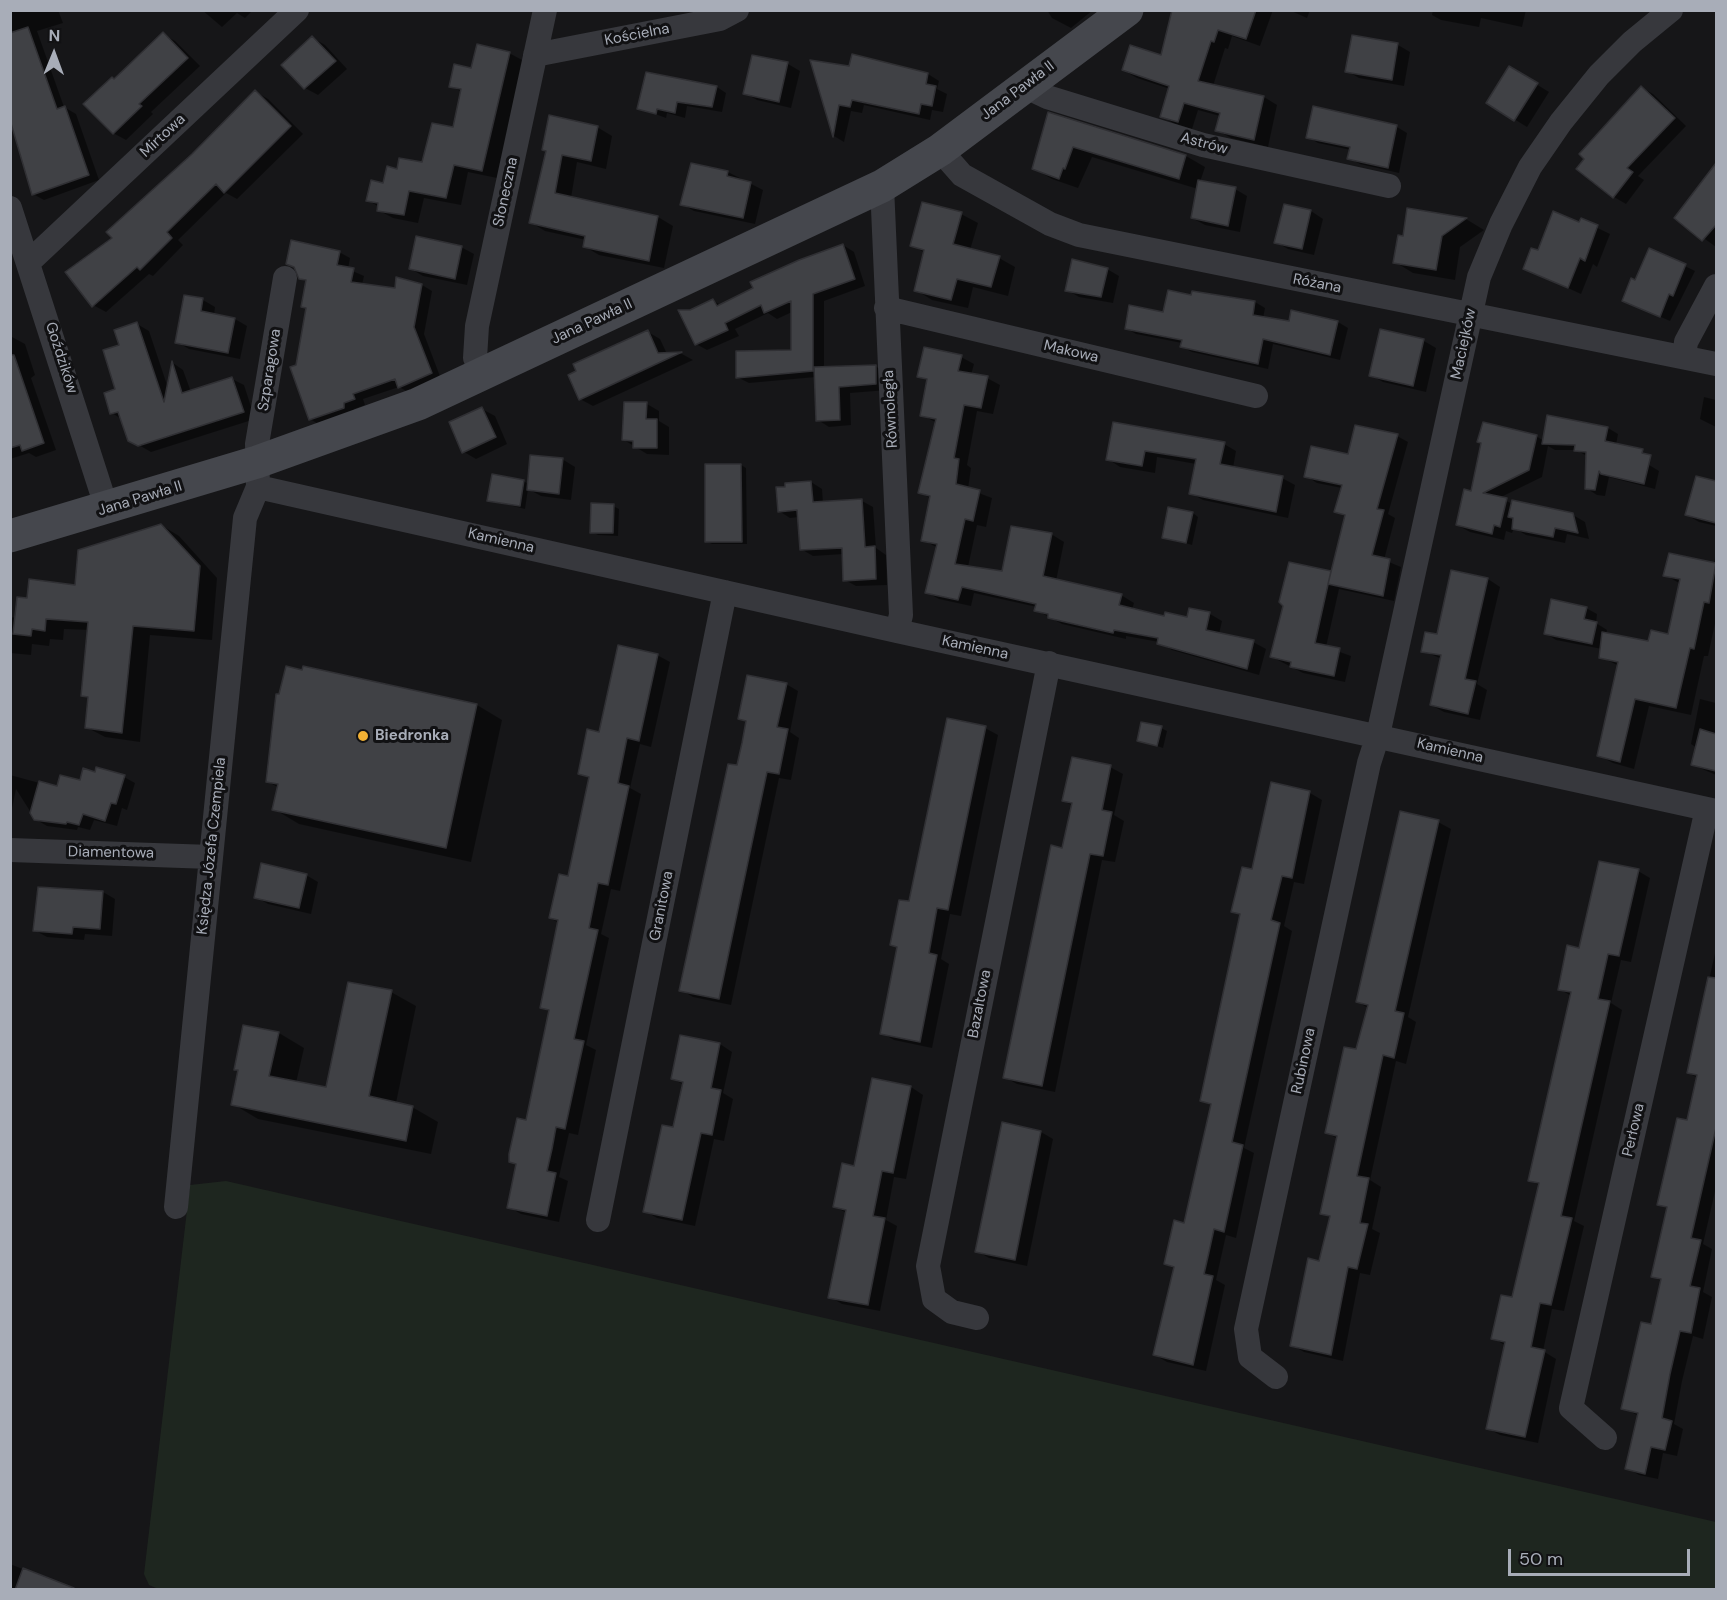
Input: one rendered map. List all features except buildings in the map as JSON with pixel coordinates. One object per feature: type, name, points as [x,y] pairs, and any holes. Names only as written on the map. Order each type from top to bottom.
[{"type":"street","name":"Mirtowa","points":[[30,261],[297,10]]},
{"type":"street","name":"Słoneczna","points":[[484,373],[476,358],[477,326],[545,10]]},
{"type":"street","name":"Kościelna","points":[[535,55],[720,19],[737,10]]},
{"type":"street","name":"Jana Pawła II","points":[[10,536],[107,509],[258,475],[418,405],[882,186],[940,150],[1127,10]]},
{"type":"street","name":"Maciejków","points":[[1378,735],[1479,277],[1530,167],[1561,122],[1599,75],[1632,42],[1671,10]]},
{"type":"street","name":"Astrów","points":[[1024,86],[1047,97],[1203,146],[1389,186]]},
{"type":"street","name":"Różana","points":[[940,150],[962,175],[1050,224],[1079,235],[1716,364]]},
{"type":"street","name":"Równoległa","points":[[882,186],[901,615],[897,631]]},
{"type":"street","name":"Goździków","points":[[10,208],[30,261],[107,509]]},
{"type":"street","name":"Szparagowa","points":[[258,475],[257,444],[285,278]]},
{"type":"street","points":[[1684,357],[1686,342],[1716,286]]},
{"type":"street","name":"Makowa","points":[[886,308],[1256,396]]},
{"type":"street","name":"Kamienna","points":[[258,475],[725,592],[1712,810]]},
{"type":"street","name":"Księdza Józefa Czempiela","points":[[176,1207],[245,518],[258,475]]},
{"type":"street","name":"Granitowa","points":[[598,1220],[725,592]]},
{"type":"street","name":"Bazaltowa","points":[[977,1318],[952,1312],[934,1299],[928,1266],[1049,663]]},
{"type":"street","name":"Rubinowa","points":[[1276,1377],[1250,1357],[1246,1329],[1369,763],[1378,735]]},
{"type":"street","name":"Perłowa","points":[[1605,1438],[1571,1408],[1712,810]]},
{"type":"street","name":"Diamentowa","points":[[10,850],[211,857]]},
{"type":"shaded area","points":[[226,1181],[1716,1522],[1716,1590],[161,1590],[149,1585],[144,1574],[190,1185]]},
{"type":"place","name":"Biedronka","points":[[363,736]]}]
